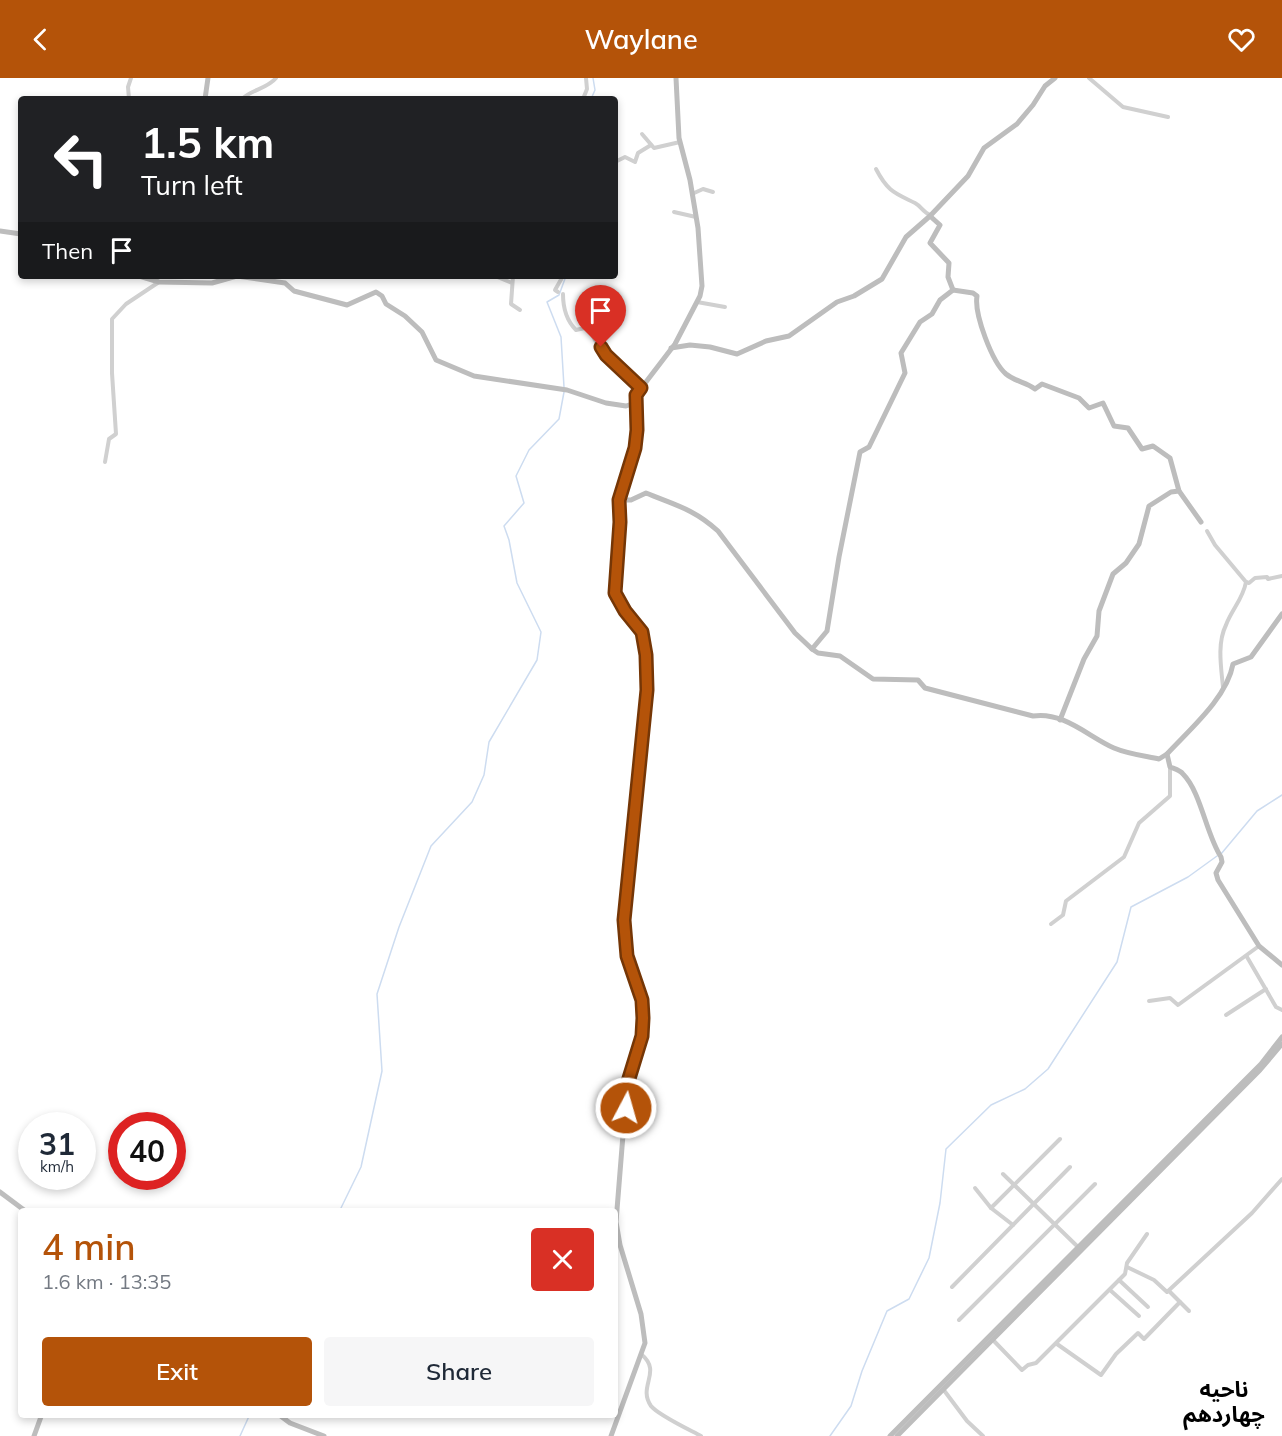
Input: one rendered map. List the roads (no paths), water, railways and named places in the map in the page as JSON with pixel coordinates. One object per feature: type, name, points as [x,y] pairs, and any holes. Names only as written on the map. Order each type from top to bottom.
[{"type":"street","points":[[129,96],[131,78]]},
{"type":"street","points":[[205,96],[208,78]]},
{"type":"street","points":[[245,96],[251,91],[271,84],[276,78]]},
{"type":"street","points":[[585,96],[586,78]]},
{"type":"street","points":[[617,1208],[627,1085],[642,1036],[642,1000],[627,956],[624,920],[646,720],[646,655],[642,632],[625,611],[615,593],[620,522],[619,500],[635,448],[636,395],[671,348],[697,302],[702,286],[696,217],[680,142],[676,78]]},
{"type":"street","points":[[671,348],[690,345],[710,346],[737,354],[766,341],[789,336],[837,302],[854,296],[882,279],[906,237],[930,216],[968,176],[984,148],[1017,124],[1045,86],[1055,78]]},
{"type":"street","points":[[1089,78],[1123,107],[1168,117]]},
{"type":"street","points":[[642,134],[654,148],[680,142]]},
{"type":"street","points":[[618,155],[634,162],[638,153],[651,145]]},
{"type":"street","points":[[618,160],[622,157]]},
{"type":"street","points":[[876,169],[882,180],[900,198],[913,202],[940,225],[930,243],[949,263],[948,277],[953,290]]},
{"type":"street","points":[[692,194],[703,189],[713,192]]},
{"type":"street","points":[[674,212],[696,217]]},
{"type":"street","points":[[0,231],[18,234]]},
{"type":"street","points":[[149,279],[159,282],[212,283],[226,279]]},
{"type":"street","points":[[211,279],[212,283]]},
{"type":"street","points":[[258,279],[285,283],[294,291],[347,305],[376,292],[382,296],[386,304],[422,332],[436,360],[474,376],[561,390],[606,403],[626,405],[635,403]]},
{"type":"street","points":[[502,279],[512,283]]},
{"type":"street","points":[[513,279],[511,304],[520,310]]},
{"type":"street","points":[[558,292],[555,290],[561,279]]},
{"type":"street","points":[[105,462],[109,439],[116,434],[112,373],[112,319],[126,303],[159,282]]},
{"type":"street","points":[[953,290],[973,293],[977,296],[976,303],[991,353],[1004,372],[1015,380],[1026,382],[1035,389],[1042,384],[1079,398],[1089,408],[1103,404],[1114,426],[1128,428],[1142,449],[1153,446],[1170,458],[1179,490],[1202,522]]},
{"type":"street","points":[[812,649],[827,631],[860,452],[869,447],[905,373],[901,353],[920,322],[932,314],[940,300],[953,290]]},
{"type":"street","points":[[563,294],[564,311],[573,328],[576,330],[589,327],[592,338],[603,351],[641,388]]},
{"type":"street","points":[[697,302],[725,307]]},
{"type":"street","points":[[1060,720],[1084,658],[1097,636],[1099,611],[1113,574],[1126,563],[1139,544],[1149,506],[1179,490]]},
{"type":"street","points":[[619,500],[631,500],[646,493],[685,506],[708,522],[718,531],[795,633],[818,653],[840,656],[873,679],[918,680],[925,688],[1033,716],[1041,715],[1060,720],[1115,749],[1159,759],[1167,754],[1211,705],[1231,675],[1233,664],[1251,657],[1282,614]]},
{"type":"street","points":[[1208,531],[1215,545],[1245,582],[1243,595],[1225,626],[1220,654],[1223,687]]},
{"type":"street","points":[[1245,582],[1282,576]]},
{"type":"street","points":[[1051,924],[1063,915],[1066,901],[1124,858],[1139,823],[1170,796],[1170,768],[1167,754]]},
{"type":"street","points":[[1170,768],[1184,774],[1197,798],[1202,817],[1222,862],[1216,873],[1218,880],[1259,946],[1282,965]]},
{"type":"street","points":[[1149,1001],[1170,998],[1178,1005],[1247,957],[1259,946]]},
{"type":"street","points":[[1247,957],[1276,1007],[1282,1010]]},
{"type":"street","points":[[1226,1015],[1266,989]]},
{"type":"street","points":[[897,1436],[1078,1247],[1261,1064],[1282,1036]]},
{"type":"street","points":[[890,1436],[993,1340],[1280,1052],[1282,1044]]},
{"type":"street","points":[[991,1208],[1060,1138]]},
{"type":"street","points":[[952,1287],[1070,1167]]},
{"type":"street","points":[[1003,1174],[1078,1247]]},
{"type":"street","points":[[1169,1291],[1252,1213],[1282,1179]]},
{"type":"street","points":[[959,1320],[1095,1184]]},
{"type":"street","points":[[975,1188],[991,1208],[1013,1226]]},
{"type":"street","points":[[0,1192],[21,1208]]},
{"type":"street","points":[[618,1234],[643,1323],[645,1343],[618,1417]]},
{"type":"street","points":[[993,1340],[1022,1370],[1036,1363],[1058,1344],[1125,1274],[1127,1263],[1147,1234]]},
{"type":"street","points":[[1127,1267],[1154,1280],[1189,1311]]},
{"type":"street","points":[[1119,1280],[1148,1307]]},
{"type":"street","points":[[1110,1290],[1139,1316]]},
{"type":"street","points":[[1058,1344],[1101,1375],[1116,1354],[1138,1333],[1144,1339],[1180,1302]]},
{"type":"street","points":[[641,1354],[649,1362],[652,1370],[645,1390],[651,1406],[701,1436]]},
{"type":"street","points":[[941,1388],[982,1436]]},
{"type":"street","points":[[34,1436],[41,1418]]},
{"type":"street","points":[[283,1418],[290,1423],[324,1436]]},
{"type":"street","points":[[611,1436],[618,1418]]},
{"type":"waterway","points":[[592,96],[595,90],[593,78]]},
{"type":"waterway","points":[[564,387],[561,337],[547,302],[559,295],[565,279]]},
{"type":"waterway","points":[[341,1208],[361,1167],[382,1071],[377,994],[399,927],[431,846],[472,802],[484,775],[489,742],[537,660],[541,632],[517,583],[504,526],[524,503],[516,476],[529,450],[559,419],[564,392]]},
{"type":"waterway","points":[[1221,854],[1257,811],[1282,795]]},
{"type":"waterway","points":[[830,1436],[851,1406],[862,1371],[887,1311],[909,1299],[929,1258],[940,1203],[946,1149],[991,1105],[1025,1089],[1048,1069],[1117,962],[1131,907],[1188,877],[1217,856]]},
{"type":"waterway","points":[[240,1436],[248,1418]]},
{"type":"district","name":"ناحیه چهاردهم","points":[[1224,1402]]}]
